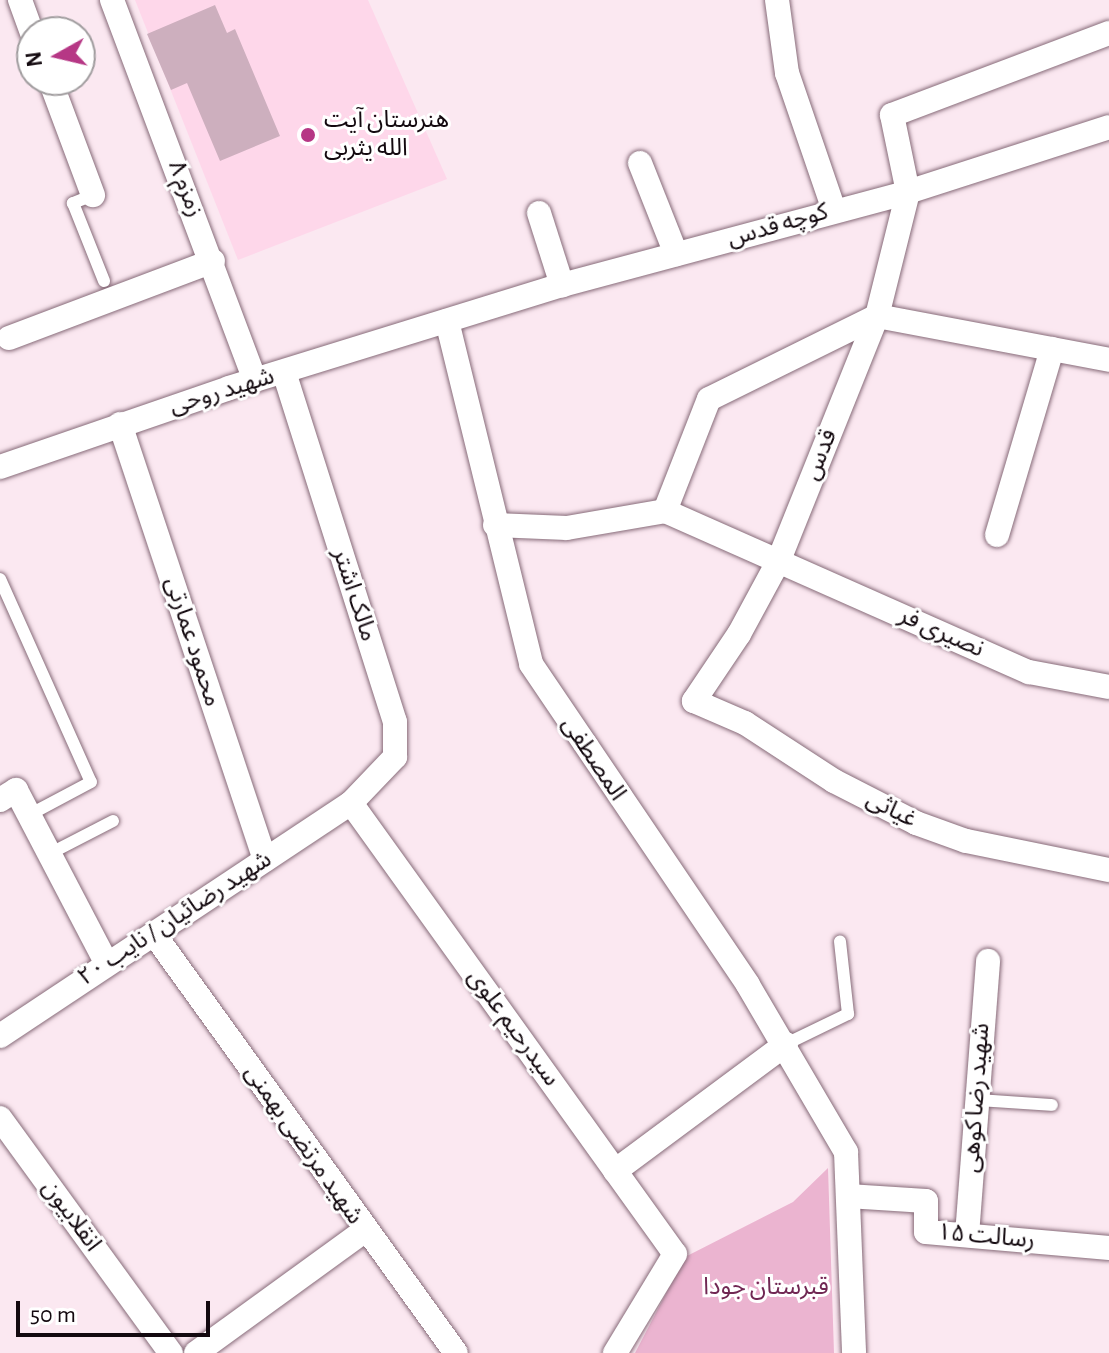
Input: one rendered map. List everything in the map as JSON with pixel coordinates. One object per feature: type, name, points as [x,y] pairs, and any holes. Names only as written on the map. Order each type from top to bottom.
[{"type":"street","name":"زمزم ۸","points":[[112,0],[213,261],[255,380]]},
{"type":"street","points":[[777,0],[787,73],[834,210]]},
{"type":"street","points":[[908,192],[892,115],[1109,33]]},
{"type":"street","points":[[56,96],[93,195]]},
{"type":"street","name":"کوچه قدس","points":[[447,321],[562,285],[908,192],[1109,127]]},
{"type":"street","points":[[640,163],[676,254]]},
{"type":"street","name":"قدس","points":[[694,701],[739,634],[778,562],[877,316],[908,192]]},
{"type":"street","points":[[539,213],[562,285]]},
{"type":"street","points":[[9,338],[213,261]]},
{"type":"street","points":[[495,525],[567,528],[665,511],[709,399],[877,316],[1109,360]]},
{"type":"street","name":"شهید روحی","points":[[0,467],[120,424],[447,321]]},
{"type":"street","name":"المصطفی","points":[[447,321],[517,624],[542,684],[786,1044],[846,1152],[848,1196]]},
{"type":"street","points":[[997,535],[1052,349]]},
{"type":"street","name":"مالک اشتر","points":[[284,373],[395,722],[395,757],[351,803]]},
{"type":"street","name":"محمود عمارتی","points":[[120,424],[265,860]]},
{"type":"street","name":"نصیری فر","points":[[665,511],[1029,672],[1107,682]]},
{"type":"street","name":"غیاثی","points":[[694,701],[745,723],[834,781],[916,823],[966,841],[1109,870]]},
{"type":"street","points":[[0,800],[16,790],[107,964]]},
{"type":"street","name":"شهید رضائیان / نایب ۲۰","points":[[0,1036],[351,803]]},
{"type":"street","name":"سیدرحیم علوی","points":[[351,803],[675,1254],[615,1353]]},
{"type":"street","name":"شهید مرتضی بهمنی","points":[[154,934],[364,1231],[456,1353]]},
{"type":"street","name":"شهید رضا کوهی","points":[[967,1235],[988,961]]},
{"type":"street","points":[[615,1171],[786,1044]]},
{"type":"street","name":"انقلابیون","points":[[0,1118],[171,1353]]},
{"type":"street","points":[[848,1196],[854,1353]]},
{"type":"street","name":"رسالت ۱۵","points":[[848,1196],[926,1201],[926,1232],[1109,1248]]},
{"type":"street","points":[[196,1353],[364,1231]]},
{"type":"lane","points":[[93,195],[73,203],[104,281]]},
{"type":"lane","points":[[0,579],[91,782],[29,815]]},
{"type":"lane","points":[[49,854],[113,821]]},
{"type":"lane","points":[[786,1044],[848,1014],[840,941]]},
{"type":"lane","points":[[977,1100],[1052,1105]]},
{"type":"shaded area","name":"هنرستان آیت الله یثربی","points":[[135,0],[368,0],[447,179],[238,260]]},
{"type":"green space","name":"قبرستان جودا","points":[[828,1168],[834,1353],[635,1353],[685,1257],[793,1202]]},
{"type":"building","points":[[215,5],[227,33],[235,29],[280,136],[220,161],[187,83],[171,90],[147,34]]},
{"type":"place","name":"هنرستان آیت الله یثربی","points":[[308,135]]}]
